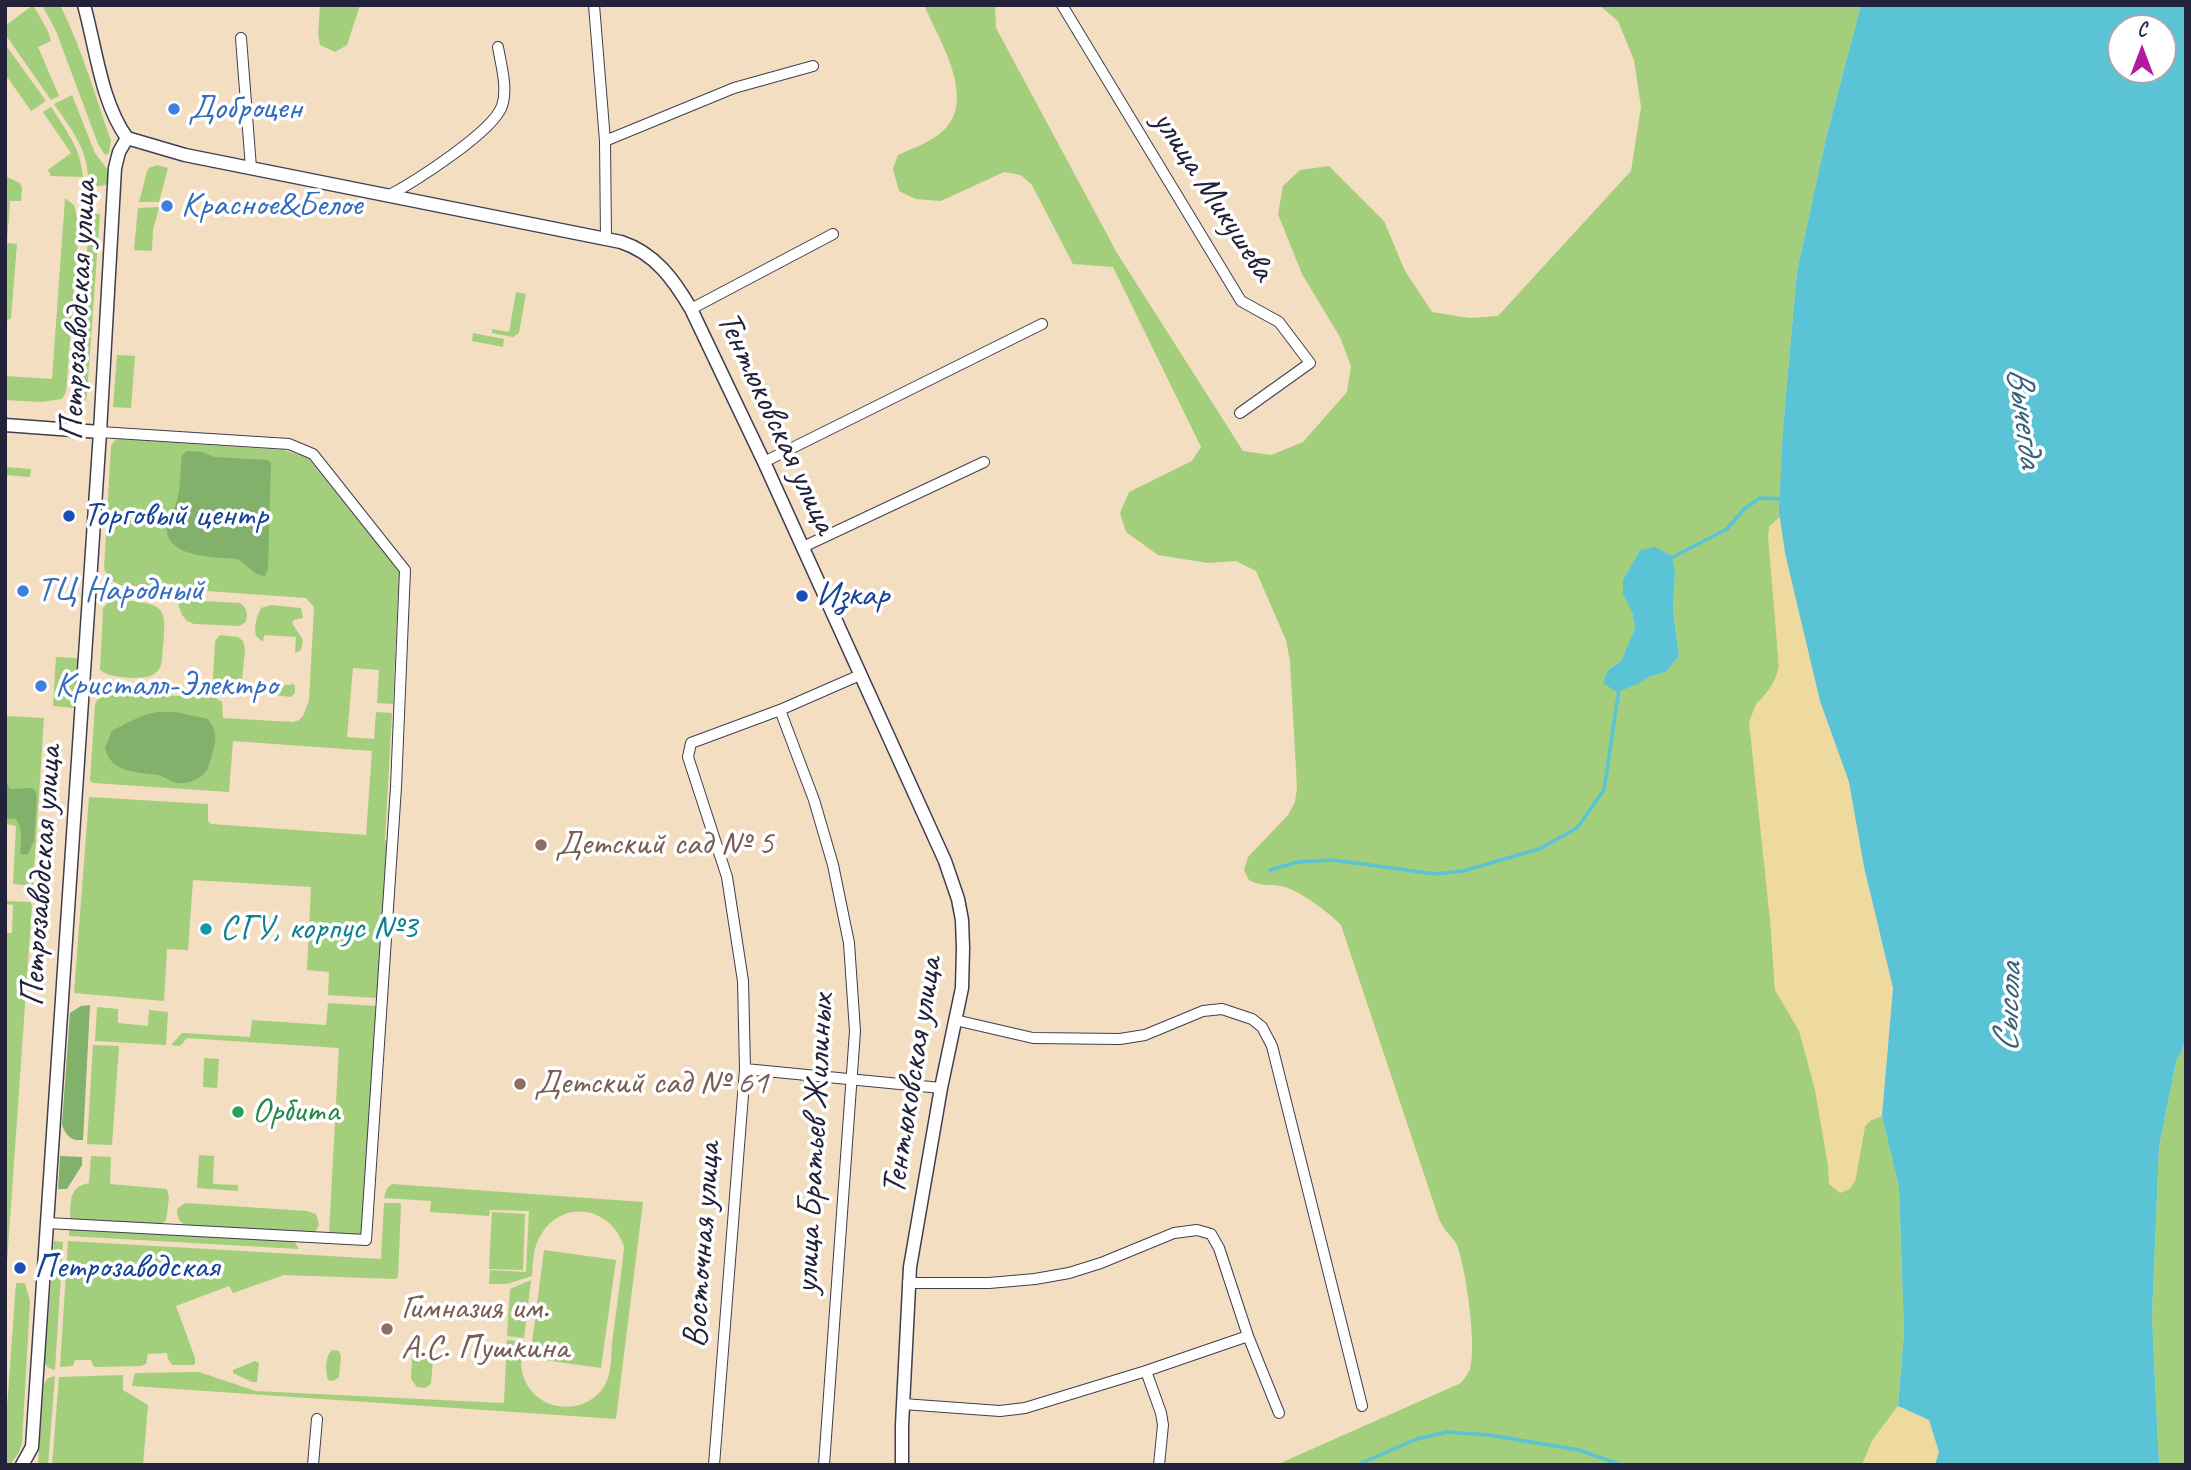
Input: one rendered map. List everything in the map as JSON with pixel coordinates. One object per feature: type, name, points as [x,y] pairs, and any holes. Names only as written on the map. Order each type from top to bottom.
[{"type":"street","name":"Петрозаводская улица","points":[[22,1465],[32,1447],[100,432],[115,168],[119,152],[127,138],[116,122],[107,98],[85,5]]},
{"type":"street","points":[[594,5],[605,141],[606,238]]},
{"type":"street","name":"улица Микушева","points":[[1062,5],[1241,301],[1279,323],[1310,363],[1240,413]]},
{"type":"street","points":[[241,38],[251,168]]},
{"type":"street","points":[[388,196],[450,156],[497,116],[505,91],[498,47]]},
{"type":"street","points":[[605,141],[734,88],[813,66]]},
{"type":"street","name":"Тентюковская улица","points":[[127,138],[184,155],[631,245],[670,275],[691,309],[764,462],[945,861],[962,920],[961,988],[908,1283],[902,1465]]},
{"type":"street","points":[[691,309],[833,234]]},
{"type":"street","points":[[764,462],[1042,324]]},
{"type":"street","points":[[5,425],[289,444],[313,454],[405,569],[396,787],[366,1240],[47,1223]]},
{"type":"street","points":[[803,547],[984,462]]},
{"type":"street","points":[[780,710],[860,675]]},
{"type":"street","name":"Восточная улица","points":[[714,1465],[745,1069],[743,981],[727,877],[688,757],[691,743],[780,710]]},
{"type":"street","name":"улица Братьев Жилиных","points":[[780,710],[818,813],[833,865],[849,943],[855,1031],[824,1465]]},
{"type":"street","points":[[955,1020],[1033,1038],[1120,1039],[1145,1035],[1203,1011],[1222,1009],[1252,1019],[1262,1027],[1272,1046],[1362,1406]]},
{"type":"street","points":[[745,1069],[941,1088]]},
{"type":"street","points":[[908,1283],[989,1283],[1035,1279],[1069,1273],[1101,1263],[1174,1233],[1197,1230],[1210,1234],[1219,1248],[1248,1336],[1279,1413]]},
{"type":"street","points":[[903,1404],[1000,1411],[1025,1408],[1248,1336]]},
{"type":"street","points":[[1146,1371],[1163,1425],[1159,1465]]},
{"type":"street","points":[[313,1465],[317,1419]]},
{"type":"green space","points":[[33,5],[51,41],[38,47],[59,96],[51,100],[5,34],[5,26]]},
{"type":"green space","points":[[42,5],[60,5],[75,38],[111,141],[109,153],[105,155],[98,144],[56,31]]},
{"type":"green space","points":[[320,5],[360,5],[347,45],[335,52],[320,45]]},
{"type":"green space","points":[[924,5],[995,5],[996,28],[1117,253],[1243,451],[1271,455],[1303,442],[1347,392],[1351,366],[1340,337],[1302,274],[1278,214],[1283,186],[1300,170],[1329,166],[1384,221],[1405,271],[1432,312],[1469,318],[1498,316],[1631,171],[1641,107],[1634,60],[1618,21],[1599,5],[1861,5],[1827,134],[1797,271],[1783,428],[1780,517],[1769,527],[1779,667],[1770,687],[1756,704],[1775,990],[1798,1027],[1806,1051],[1816,1088],[1830,1184],[1855,1181],[1865,1126],[1871,1120],[1882,1116],[1899,1188],[1904,1332],[1898,1406],[1872,1441],[1862,1465],[1276,1465],[1461,1383],[1470,1369],[1472,1343],[1470,1307],[1460,1256],[1457,1245],[1439,1219],[1341,925],[1305,897],[1288,888],[1262,885],[1249,880],[1244,870],[1248,857],[1288,815],[1295,802],[1297,788],[1290,661],[1286,640],[1256,571],[1236,561],[1208,563],[1158,555],[1126,532],[1120,513],[1129,492],[1192,461],[1201,447],[1113,267],[1073,264],[1032,185],[1021,175],[1004,172],[941,201],[916,199],[899,191],[893,169],[898,155],[938,135],[950,122],[956,107],[957,90],[953,73]],"holes":[[[1640,550],[1675,573],[1673,609],[1679,656],[1666,672],[1651,676],[1638,684],[1608,670],[1621,661],[1635,628],[1632,612],[1623,595],[1623,580]]]},
{"type":"green space","points":[[5,44],[46,101],[31,111],[8,78],[5,80]]},
{"type":"green space","points":[[72,95],[95,153],[110,173],[105,185],[95,186],[88,182],[88,170],[82,150],[54,104]]},
{"type":"green space","points":[[51,107],[76,149],[83,177],[51,176],[48,170],[71,153],[43,112]]},
{"type":"green space","points":[[157,165],[168,168],[159,202],[139,202],[147,171]]},
{"type":"green space","points":[[5,176],[20,183],[22,188],[21,201],[10,201],[7,243],[17,244],[11,318],[5,322]]},
{"type":"green space","points":[[65,198],[74,205],[79,227],[66,392],[62,399],[41,402],[5,400],[5,376],[52,379]]},
{"type":"green space","points":[[159,207],[153,230],[152,251],[134,250],[138,208]]},
{"type":"green space","points":[[90,214],[100,214],[87,393],[84,403],[74,408]]},
{"type":"green space","points":[[516,292],[526,294],[519,333],[513,337],[492,333],[492,329],[509,332]]},
{"type":"green space","points":[[473,333],[504,339],[503,347],[472,341]]},
{"type":"green space","points":[[117,355],[135,356],[131,408],[113,407]]},
{"type":"green space","points":[[119,439],[284,450],[308,458],[399,571],[393,704],[377,703],[379,670],[353,668],[347,737],[374,739],[376,712],[392,713],[377,998],[328,995],[329,972],[307,970],[311,887],[193,880],[188,950],[167,949],[164,1001],[74,993],[89,797],[208,804],[208,821],[211,824],[366,835],[372,751],[233,741],[229,792],[90,781],[95,704],[98,699],[111,692],[216,698],[222,702],[223,718],[293,722],[303,716],[309,701],[314,607],[306,598],[120,585],[109,579],[104,568],[111,446]]},
{"type":"green space","points":[[187,451],[202,452],[214,457],[268,460],[271,463],[268,569],[265,576],[257,574],[237,559],[192,554],[173,544],[168,535],[167,524],[178,498],[182,455]]},
{"type":"green space","points":[[5,467],[31,469],[30,477],[5,475]]},
{"type":"green space","points":[[184,600],[240,603],[246,611],[246,622],[239,626],[194,624],[182,615],[178,604]]},
{"type":"green space","points":[[109,601],[147,603],[161,612],[164,619],[162,660],[160,668],[154,674],[127,678],[100,670],[103,608]]},
{"type":"green space","points":[[271,605],[301,608],[303,618],[292,623],[303,640],[301,650],[295,653],[296,637],[264,635],[263,642],[256,636],[256,622],[261,608]]},
{"type":"green space","points":[[220,635],[238,637],[243,641],[245,650],[242,679],[234,687],[221,687],[213,678],[215,641]]},
{"type":"green space","points":[[56,657],[78,658],[75,708],[53,706]]},
{"type":"green space","points":[[262,683],[292,683],[295,693],[291,697],[265,694]]},
{"type":"green space","points":[[157,712],[176,712],[208,719],[215,732],[215,744],[207,770],[200,777],[187,783],[177,783],[160,776],[126,770],[108,756],[105,748],[112,731],[139,717]]},
{"type":"green space","points":[[5,716],[44,718],[33,886],[13,884],[16,826],[5,824]]},
{"type":"green space","points":[[5,781],[10,789],[33,788],[37,794],[34,841],[28,854],[22,855],[20,852],[21,831],[16,819],[5,818]]},
{"type":"green space","points":[[5,901],[30,902],[32,905],[5,1291],[5,933],[12,933],[13,905],[5,904]]},
{"type":"green space","points":[[328,1003],[376,1006],[361,1235],[329,1233],[339,1048],[187,1038],[180,1046],[171,1045],[182,1033],[250,1037],[252,1020],[326,1025]]},
{"type":"green space","points":[[90,1005],[83,1140],[75,1140],[65,1132],[62,1125],[70,1013],[81,1006]]},
{"type":"green space","points":[[97,1007],[118,1009],[118,1023],[148,1026],[149,1010],[168,1012],[166,1045],[95,1041]]},
{"type":"green space","points":[[2186,1041],[2186,1465],[2159,1465],[2152,1317],[2159,1147],[2176,1062]]},
{"type":"green space","points":[[93,1045],[119,1046],[112,1145],[87,1144]]},
{"type":"green space","points":[[204,1058],[219,1059],[217,1088],[203,1087]]},
{"type":"green space","points":[[199,1155],[214,1156],[213,1184],[238,1185],[238,1191],[197,1188]]},
{"type":"green space","points":[[60,1156],[82,1157],[82,1165],[67,1189],[58,1189]]},
{"type":"green space","points":[[91,1156],[111,1157],[110,1184],[167,1189],[169,1197],[166,1221],[159,1224],[70,1220],[74,1192],[89,1183]]},
{"type":"green space","points":[[392,1184],[643,1202],[616,1419],[132,1386],[135,1373],[199,1372],[256,1391],[502,1403],[507,1340],[523,1341],[522,1373],[530,1390],[539,1398],[562,1407],[586,1402],[597,1395],[605,1385],[610,1370],[624,1247],[610,1223],[587,1212],[563,1215],[551,1222],[539,1238],[532,1276],[507,1284],[489,1284],[490,1270],[526,1272],[529,1211],[490,1210],[489,1216],[430,1212],[431,1201],[384,1198],[387,1188]]},
{"type":"green space","points":[[185,1203],[307,1211],[316,1214],[319,1225],[315,1232],[187,1226],[180,1221],[177,1212]]},
{"type":"green space","points":[[384,1203],[400,1203],[401,1206],[398,1277],[395,1279],[284,1275],[233,1293],[229,1286],[176,1306],[195,1358],[193,1365],[172,1365],[167,1353],[148,1354],[146,1364],[141,1366],[94,1367],[91,1360],[75,1360],[73,1366],[60,1367],[68,1241],[381,1259]]},
{"type":"green space","points":[[492,1212],[525,1214],[523,1270],[489,1269]]},
{"type":"green space","points":[[69,1229],[294,1241],[299,1249],[69,1236]]},
{"type":"green space","points":[[54,1241],[63,1242],[55,1370],[47,1367],[45,1363]]},
{"type":"green space","points":[[544,1250],[616,1260],[601,1368],[530,1358]]},
{"type":"green space","points":[[531,1280],[524,1338],[507,1336],[510,1289]]},
{"type":"green space","points":[[16,1283],[25,1283],[30,1301],[22,1443],[10,1465],[5,1465],[5,1435]]},
{"type":"green space","points":[[332,1350],[339,1351],[341,1357],[339,1377],[333,1381],[328,1380],[326,1368]]},
{"type":"green space","points":[[420,1352],[429,1354],[433,1359],[431,1384],[425,1388],[417,1387],[411,1379],[412,1359]]},
{"type":"green space","points":[[255,1361],[259,1363],[257,1382],[233,1373],[233,1370]]},
{"type":"green space","points":[[123,1375],[123,1390],[148,1405],[143,1465],[52,1465],[59,1377]]},
{"type":"green space","points":[[55,1376],[48,1465],[38,1465],[44,1384],[48,1378]]},
{"type":"sand","points":[[1780,517],[1785,553],[1820,701],[1849,782],[1864,867],[1893,988],[1882,1116],[1871,1120],[1865,1126],[1855,1181],[1850,1189],[1840,1193],[1829,1184],[1815,1090],[1799,1031],[1775,990],[1749,722],[1756,704],[1767,694],[1775,680],[1779,667],[1768,537],[1769,527]]},
{"type":"sand","points":[[1898,1406],[1929,1420],[1939,1452],[1935,1465],[1862,1465],[1872,1441]]},
{"type":"water","points":[[1861,5],[2186,5],[2186,1041],[2176,1062],[2159,1147],[2152,1317],[2159,1465],[1935,1465],[1939,1452],[1929,1420],[1898,1406],[1904,1332],[1899,1188],[1882,1116],[1893,988],[1864,867],[1849,782],[1820,701],[1785,553],[1779,512],[1783,428],[1797,271],[1827,134]]},
{"type":"water","points":[[1655,547],[1672,556],[1675,573],[1673,609],[1679,656],[1666,672],[1617,692],[1603,683],[1608,670],[1621,661],[1635,628],[1632,612],[1623,595],[1623,580],[1640,550]]},
{"type":"waterway","points":[[1671,558],[1727,529],[1744,509],[1760,498],[1783,499]]},
{"type":"waterway","points":[[1270,870],[1298,862],[1333,860],[1436,874],[1463,871],[1539,849],[1577,828],[1604,790],[1619,689]]},
{"type":"waterway","points":[[1357,1465],[1417,1439],[1447,1432],[1489,1435],[1579,1450],[1621,1465]]},
{"type":"place","name":"Доброцен","points":[[174,109]]},
{"type":"place","name":"Красное&Белое","points":[[167,206]]},
{"type":"place","name":"Торговый центр","points":[[69,516]]},
{"type":"place","name":"ТЦ Народный","points":[[23,591]]},
{"type":"place","name":"Изкар","points":[[802,596]]},
{"type":"place","name":"Кристалл-Электро","points":[[41,686]]},
{"type":"place","name":"Детский сад № 5","points":[[541,845]]},
{"type":"place","name":"СГУ, корпус №3","points":[[206,929]]},
{"type":"place","name":"Детский сад № 61","points":[[520,1084]]},
{"type":"place","name":"Орбита","points":[[238,1112]]},
{"type":"place","name":"Петрозаводская","points":[[20,1268]]},
{"type":"place","name":"Гимназия им. А.С. Пушкина","points":[[387,1329]]},
{"type":"water label","name":"Вычегда","points":[[2024,417]]},
{"type":"water label","name":"Сысола","points":[[2009,1008]]}]
